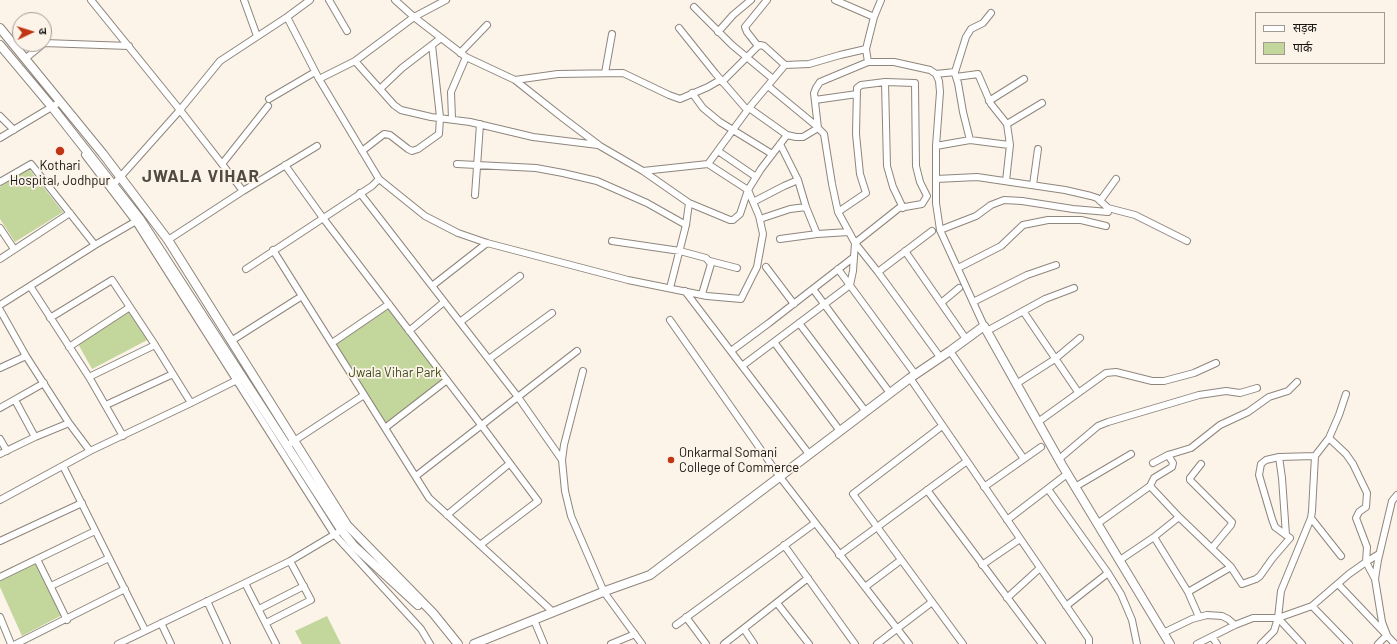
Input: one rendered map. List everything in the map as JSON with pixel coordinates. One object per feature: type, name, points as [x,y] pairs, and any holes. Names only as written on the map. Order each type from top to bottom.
[{"type":"main road","points":[[0,28],[168,240],[231,341],[342,531],[354,546],[430,617],[450,644]]},
{"type":"main road","points":[[0,45],[114,184],[239,378],[290,443]]},
{"type":"main road","points":[[474,644],[650,575],[890,393],[983,328],[1059,459],[1064,477],[1075,487],[1170,644]]},
{"type":"main road","points":[[342,531],[433,613],[458,644]]},
{"type":"street","points":[[244,0],[257,36]]},
{"type":"street","points":[[114,184],[180,110],[218,63],[310,0]]},
{"type":"street","points":[[329,0],[347,31]]},
{"type":"street","points":[[395,0],[460,53],[515,80],[600,146],[642,171],[689,203],[730,220],[733,220],[740,214],[748,190],[772,154],[787,135]]},
{"type":"street","points":[[319,79],[355,61],[414,17],[446,0]]},
{"type":"street","points":[[718,32],[733,15],[751,0]]},
{"type":"street","points":[[758,46],[745,27],[767,0]]},
{"type":"street","points":[[835,0],[874,17]]},
{"type":"street","points":[[868,62],[866,49],[874,17],[881,0]]},
{"type":"street","points":[[93,1],[243,191]]},
{"type":"street","points":[[694,7],[718,32],[773,80]]},
{"type":"street","points":[[970,140],[955,75],[966,37],[971,29],[983,23],[991,13]]},
{"type":"street","points":[[287,17],[315,72],[362,151],[375,183],[425,216],[485,245],[628,280],[702,294],[741,299],[757,268],[763,234],[760,219],[748,190],[708,164],[642,171]]},
{"type":"street","points":[[460,53],[487,25]]},
{"type":"street","points":[[679,28],[721,81],[748,109],[787,135],[803,137],[821,131]]},
{"type":"street","points":[[605,73],[612,34]]},
{"type":"street","points":[[380,89],[402,68],[441,38]]},
{"type":"street","points":[[52,44],[129,46]]},
{"type":"street","points":[[362,151],[381,136],[387,134],[408,149],[415,150],[439,134],[440,118],[432,45]]},
{"type":"street","points":[[515,80],[558,74],[624,73],[669,95],[680,98],[721,81],[758,46],[764,46],[785,65],[809,64],[866,49]]},
{"type":"street","points":[[25,59],[34,52]]},
{"type":"street","points":[[452,119],[452,92],[466,57]]},
{"type":"street","points":[[355,61],[394,105],[401,110],[480,124],[533,137],[600,146]]},
{"type":"street","points":[[940,358],[878,272],[855,243],[838,212],[815,100],[814,93],[816,88],[820,82],[868,62],[894,62],[930,70],[936,74],[978,74],[989,101],[1000,118],[1007,124],[1010,145],[1006,181]]},
{"type":"street","points":[[708,164],[748,109],[785,65]]},
{"type":"street","points":[[269,99],[315,72]]},
{"type":"street","points":[[936,74],[939,81],[940,92],[936,146],[936,203],[940,230],[973,302],[983,328],[1023,311],[1045,298],[1074,288]]},
{"type":"street","points":[[989,101],[1024,79]]},
{"type":"street","points":[[885,82],[887,166],[893,187],[903,208]]},
{"type":"street","points":[[742,366],[850,285],[853,271],[855,243],[899,208],[922,204],[927,196],[920,182],[916,166],[915,83],[885,82],[858,86],[856,134],[860,174],[866,193],[838,212]]},
{"type":"street","points":[[768,86],[821,131]]},
{"type":"street","points":[[692,93],[712,116],[733,131],[772,154]]},
{"type":"street","points":[[815,100],[857,94]]},
{"type":"street","points":[[0,138],[60,102]]},
{"type":"street","points":[[1007,124],[1042,103]]},
{"type":"street","points":[[222,164],[268,106]]},
{"type":"street","points":[[0,305],[95,245],[138,221],[51,108]]},
{"type":"street","points":[[0,116],[14,130]]},
{"type":"street","points":[[475,195],[480,124]]},
{"type":"street","points":[[936,146],[970,140],[1010,145]]},
{"type":"street","points":[[780,144],[798,180],[816,234]]},
{"type":"street","points":[[168,240],[243,191],[317,146]]},
{"type":"street","points":[[1033,185],[1038,149]]},
{"type":"street","points":[[718,151],[756,177]]},
{"type":"street","points":[[0,182],[31,164],[95,245]]},
{"type":"street","points":[[457,164],[536,168],[597,181],[647,203],[686,225]]},
{"type":"street","points":[[285,165],[323,218],[538,501],[480,545]]},
{"type":"street","points":[[936,179],[976,177],[1065,190],[1091,196],[1108,208],[1135,215],[1187,242]]},
{"type":"street","points":[[1100,201],[1116,179]]},
{"type":"street","points":[[753,202],[798,180]]},
{"type":"street","points":[[246,270],[273,250],[375,183]]},
{"type":"street","points":[[360,193],[518,397],[562,460]]},
{"type":"street","points":[[940,230],[976,216],[991,205],[1004,200],[1108,212],[1108,208]]},
{"type":"street","points":[[670,288],[686,225],[689,203]]},
{"type":"street","points":[[760,219],[790,209],[806,207]]},
{"type":"street","points":[[0,259],[70,213]]},
{"type":"street","points":[[958,268],[1001,246],[1023,225],[1048,220],[1081,220],[1106,226]]},
{"type":"street","points":[[0,228],[14,249]]},
{"type":"street","points":[[878,272],[932,231]]},
{"type":"street","points":[[780,239],[816,234],[849,232]]},
{"type":"street","points":[[612,241],[680,251],[737,268]]},
{"type":"street","points":[[432,286],[485,245]]},
{"type":"street","points":[[273,250],[429,498],[553,612]]},
{"type":"street","points":[[905,251],[966,339]]},
{"type":"street","points":[[731,351],[854,257]]},
{"type":"street","points":[[702,294],[710,267],[710,261]]},
{"type":"street","points":[[973,302],[1027,275],[1056,265]]},
{"type":"street","points":[[766,267],[794,304]]},
{"type":"street","points":[[838,269],[913,376],[942,426],[1089,639],[1089,644]]},
{"type":"street","points":[[460,322],[520,276]]},
{"type":"street","points":[[50,318],[112,280],[191,403]]},
{"type":"street","points":[[30,286],[89,377],[123,436]]},
{"type":"street","points":[[941,303],[959,288]]},
{"type":"street","points":[[813,289],[890,393]]},
{"type":"street","points":[[685,291],[809,454]]},
{"type":"street","points":[[231,341],[302,296]]},
{"type":"street","points":[[410,331],[444,302]]},
{"type":"street","points":[[332,343],[389,304]]},
{"type":"street","points":[[69,346],[130,307]]},
{"type":"street","points":[[0,310],[26,356],[69,423],[90,451]]},
{"type":"street","points":[[1023,311],[1078,392]]},
{"type":"street","points":[[489,359],[552,312]]},
{"type":"street","points":[[670,320],[780,477],[909,644]]},
{"type":"street","points":[[799,324],[866,412]]},
{"type":"street","points":[[1016,384],[1055,359],[1080,338]]},
{"type":"street","points":[[774,342],[840,431]]},
{"type":"street","points":[[89,377],[155,345]]},
{"type":"street","points":[[416,476],[577,351]]},
{"type":"street","points":[[950,351],[1024,460]]},
{"type":"street","points":[[0,368],[26,356]]},
{"type":"street","points":[[1038,422],[1106,373],[1111,372],[1152,381],[1164,381],[1194,373],[1216,363]]},
{"type":"street","points":[[583,371],[564,445],[562,460],[565,491],[571,516],[604,592],[642,644]]},
{"type":"street","points":[[106,405],[173,374]]},
{"type":"street","points":[[0,500],[90,451],[191,403],[239,378],[342,531],[421,629],[430,644]]},
{"type":"street","points":[[385,428],[447,380]]},
{"type":"street","points":[[1153,464],[1168,455],[1191,448],[1220,425],[1248,412],[1269,397],[1288,391],[1298,382]]},
{"type":"street","points":[[0,408],[44,383]]},
{"type":"street","points":[[1059,459],[1098,426],[1108,422],[1199,395],[1226,391],[1240,393],[1257,388]]},
{"type":"street","points":[[290,443],[364,394]]},
{"type":"street","points":[[1261,644],[1274,631],[1278,618],[1281,591],[1311,518],[1315,456],[1328,438],[1339,415],[1346,394]]},
{"type":"street","points":[[15,400],[35,437]]},
{"type":"street","points":[[0,454],[69,423]]},
{"type":"street","points":[[942,426],[853,494],[963,644]]},
{"type":"street","points":[[1328,438],[1346,454],[1353,464],[1367,493],[1366,507],[1359,512],[1356,518],[1367,547],[1366,562],[1375,579]]},
{"type":"street","points":[[0,440],[6,451]]},
{"type":"street","points":[[984,487],[1041,447]]},
{"type":"street","points":[[1075,487],[1131,454]]},
{"type":"street","points":[[1097,524],[1150,486],[1154,478],[1173,466],[1168,455]]},
{"type":"street","points":[[1150,486],[1179,517],[1231,567],[1242,584],[1256,579],[1264,572],[1266,567],[1290,538],[1275,526],[1259,475],[1259,467],[1263,462],[1279,457],[1315,456]]},
{"type":"street","points":[[1279,457],[1286,535]]},
{"type":"street","points":[[840,554],[967,461]]},
{"type":"street","points":[[447,515],[509,464]]},
{"type":"street","points":[[1202,464],[1190,480],[1232,522],[1212,548]]},
{"type":"street","points":[[63,466],[145,630]]},
{"type":"street","points":[[1007,520],[1064,477]]},
{"type":"street","points":[[1048,488],[1108,573],[1121,594],[1132,620],[1137,644]]},
{"type":"street","points":[[927,490],[1042,644]]},
{"type":"street","points":[[1387,635],[1382,622],[1375,579],[1379,554],[1392,501],[1397,495]]},
{"type":"street","points":[[0,541],[82,503]]},
{"type":"street","points":[[1120,560],[1154,537],[1179,517]]},
{"type":"street","points":[[1311,518],[1341,556]]},
{"type":"street","points":[[676,625],[815,523]]},
{"type":"street","points":[[0,577],[95,531]]},
{"type":"street","points":[[121,643],[145,630],[246,583],[342,531]]},
{"type":"street","points":[[1154,537],[1188,592],[1199,617]]},
{"type":"street","points":[[982,564],[1020,539]]},
{"type":"street","points":[[784,545],[855,644]]},
{"type":"street","points":[[1197,644],[1235,625],[1253,618],[1278,618],[1312,606],[1366,562],[1379,554]]},
{"type":"street","points":[[51,586],[109,558]]},
{"type":"street","points":[[37,559],[67,620]]},
{"type":"street","points":[[266,623],[311,600],[290,560]]},
{"type":"street","points":[[865,587],[901,560]]},
{"type":"street","points":[[1188,592],[1231,567]]},
{"type":"street","points":[[1007,598],[1040,568]]},
{"type":"street","points":[[1066,606],[1108,573]]},
{"type":"street","points":[[724,644],[808,578]]},
{"type":"street","points":[[246,583],[276,644]]},
{"type":"street","points":[[1338,584],[1395,644]]},
{"type":"street","points":[[259,609],[304,586]]},
{"type":"street","points":[[16,644],[67,620],[125,589]]},
{"type":"street","points":[[207,601],[226,642],[218,644]]},
{"type":"street","points":[[877,644],[932,602]]},
{"type":"street","points":[[776,603],[809,644]]},
{"type":"street","points":[[1312,606],[1349,644]]},
{"type":"street","points":[[1163,633],[1207,614],[1215,614],[1228,619],[1235,625]]},
{"type":"street","points":[[0,617],[11,644]]},
{"type":"street","points":[[686,617],[706,644]]},
{"type":"street","points":[[1278,618],[1302,644]]},
{"type":"street","points":[[534,620],[544,644]]},
{"type":"street","points":[[161,623],[171,644]]},
{"type":"street","points":[[744,629],[754,644]]},
{"type":"street","points":[[611,644],[635,634]]},
{"type":"street","points":[[1378,644],[1387,635]]},
{"type":"street","points":[[1212,637],[1217,644]]},
{"type":"green space","points":[[29,169],[63,212],[15,242],[0,219],[0,187]]},
{"type":"green space","name":"Jwala Vihar Park","points":[[389,304],[447,380],[385,428],[332,343]]},
{"type":"green space","points":[[135,309],[153,337],[92,369],[77,342]]},
{"type":"green space","points":[[40,560],[66,613],[22,636],[0,587],[0,580]]},
{"type":"green space","points":[[327,616],[341,644],[302,644],[295,631]]},
{"type":"place","name":"Kothari Hospital, Jodhpur","points":[[60,151]]},
{"type":"place","name":"Onkarmal Somani College of Commerce","points":[[671,460]]},
{"type":"district","name":"JWALA VIHAR","points":[[201,176]]}]
